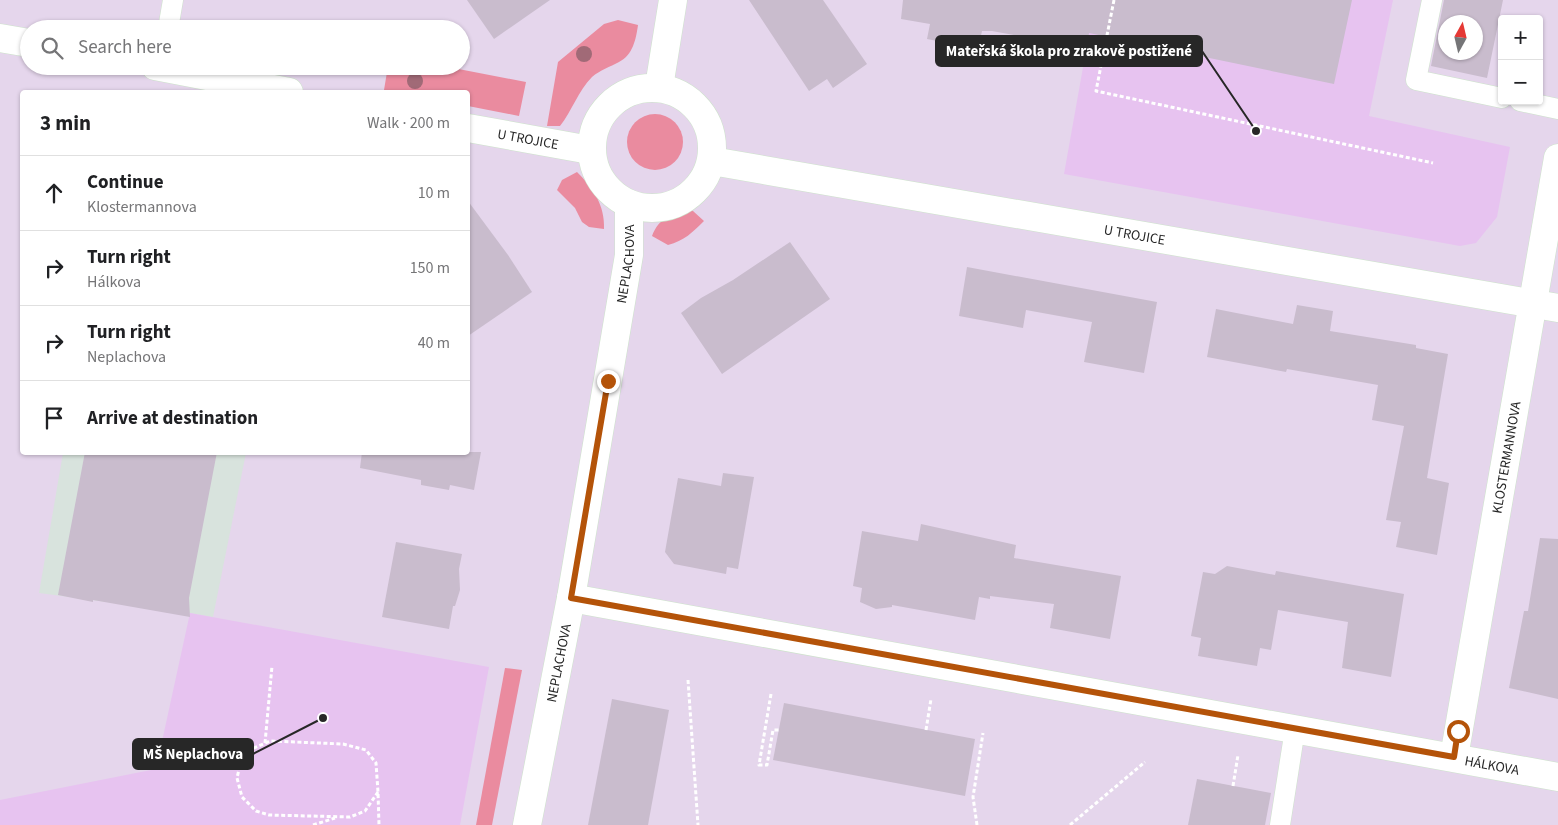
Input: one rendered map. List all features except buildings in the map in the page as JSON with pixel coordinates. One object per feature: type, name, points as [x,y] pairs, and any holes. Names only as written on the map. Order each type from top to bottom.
[{"type":"street","points":[[659,87],[673,0]]},
{"type":"street","points":[[0,38],[20,41]]},
{"type":"street","points":[[201,75],[279,90]]},
{"type":"street","points":[[659,87],[678,93],[695,105],[707,121],[713,141],[712,161],[706,177],[695,191],[681,201],[665,207],[646,207],[629,204],[613,194],[600,180],[590,150],[595,125],[605,108],[621,96],[639,88],[659,87]]},
{"type":"street","name":"U TROJICE","points":[[470,128],[590,150]]},
{"type":"street","name":"KLOSTERMANNOVA","points":[[1454,757],[1545,305],[1558,158]]},
{"type":"street","name":"U TROJICE","points":[[712,161],[1545,305]]},
{"type":"street","name":"NEPLACHOVA","points":[[527,825],[571,598],[629,255],[629,204]]},
{"type":"street","name":"HÁLKOVA","points":[[571,598],[1558,777]]},
{"type":"lane","points":[[170,20],[173,0]]},
{"type":"lane","points":[[1432,0],[1416,80],[1498,97]]},
{"type":"lane","points":[[1539,105],[1558,109]]},
{"type":"lane","points":[[1280,825],[1296,729]]},
{"type":"path","points":[[1114,0],[1096,91],[1433,163]]},
{"type":"path","points":[[264,743],[272,666]]},
{"type":"path","points":[[688,680],[698,825]]},
{"type":"path","points":[[771,694],[759,764],[767,765],[773,730],[779,730]]},
{"type":"path","points":[[977,825],[973,796],[983,733]]},
{"type":"path","points":[[378,792],[365,810],[350,817],[270,814],[256,811],[242,797],[237,778],[240,765],[254,748],[270,741],[343,744],[366,750],[376,763],[378,792],[379,825]]},
{"type":"path","points":[[1070,825],[1145,762]]},
{"type":"path","points":[[313,825],[338,817]]},
{"type":"shaded area","points":[[1095,0],[1393,0],[1369,116],[1510,147],[1497,217],[1476,243],[1460,246],[1064,174]]},
{"type":"shaded area","points":[[618,20],[638,25],[631,51],[624,59],[592,77],[583,88],[560,126],[547,126],[558,62],[604,24]]},
{"type":"shaded area","points":[[470,71],[526,82],[519,116],[470,106],[470,90],[384,90],[386,75],[470,75]]},
{"type":"shaded area","points":[[650,114],[660,114],[675,122],[681,131],[683,142],[681,153],[675,162],[660,170],[650,170],[639,165],[632,158],[627,147],[627,137],[632,126],[639,119]]},
{"type":"shaded area","points":[[577,172],[597,198],[604,220],[604,229],[589,227],[582,222],[575,208],[557,190],[562,180]]},
{"type":"shaded area","points":[[687,209],[693,211],[704,221],[688,236],[668,245],[652,236],[662,221],[670,215]]},
{"type":"shaded area","points":[[63,455],[246,455],[213,617],[39,593]]},
{"type":"shaded area","points":[[190,613],[489,667],[460,825],[0,825],[0,800],[156,769]]},
{"type":"shaded area","points":[[505,668],[522,670],[492,825],[476,825]]},
{"type":"place","name":"Mateřská škola pro zrakově postižené","points":[[1256,131]]},
{"type":"place","name":"MŠ Neplachova","points":[[323,718]]},
{"type":"route","points":[[608,381],[571,598],[1454,757],[1458,731]]}]
